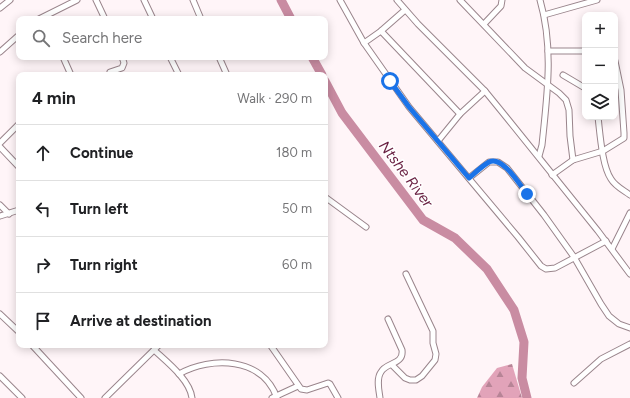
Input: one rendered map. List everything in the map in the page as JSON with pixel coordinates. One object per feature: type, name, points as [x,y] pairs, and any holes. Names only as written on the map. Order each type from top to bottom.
[{"type":"street","points":[[0,8],[10,0]]},
{"type":"street","points":[[47,16],[77,0]]},
{"type":"street","points":[[96,0],[104,16]]},
{"type":"street","points":[[144,0],[151,16]]},
{"type":"street","points":[[193,0],[200,16]]},
{"type":"street","points":[[340,0],[364,43],[409,107],[543,268],[551,269],[606,241]]},
{"type":"street","points":[[397,0],[485,92],[539,156],[552,175],[606,241],[630,274]]},
{"type":"street","points":[[460,0],[525,68],[563,96],[567,105],[574,160]]},
{"type":"street","points":[[484,24],[501,6],[502,0]]},
{"type":"street","points":[[539,156],[542,145],[548,85],[547,32],[540,0]]},
{"type":"street","points":[[544,15],[597,0]]},
{"type":"street","points":[[364,43],[381,31],[405,10]]},
{"type":"street","points":[[381,31],[460,114]]},
{"type":"street","points":[[1,50],[16,38]]},
{"type":"street","points":[[548,51],[582,51]]},
{"type":"street","points":[[64,60],[70,72]]},
{"type":"street","points":[[110,72],[122,68],[124,63],[123,60]]},
{"type":"street","points":[[171,60],[177,72]]},
{"type":"street","points":[[220,60],[226,72]]},
{"type":"street","points":[[564,75],[582,86]]},
{"type":"street","points":[[552,175],[574,160],[603,151],[621,140],[624,135],[621,90],[618,76]]},
{"type":"street","points":[[438,141],[460,114],[485,92]]},
{"type":"street","points":[[598,120],[605,165],[610,177],[618,187],[630,194]]},
{"type":"street","points":[[0,143],[16,127]]},
{"type":"street","points":[[0,147],[16,164]]},
{"type":"street","points":[[469,178],[489,162],[494,161],[502,164],[544,215],[574,257],[600,304],[609,316],[619,324],[630,328]]},
{"type":"street","points":[[328,199],[366,226]]},
{"type":"street","points":[[0,205],[9,214]]},
{"type":"street","points":[[0,216],[16,211]]},
{"type":"street","points":[[612,250],[630,213]]},
{"type":"street","points":[[392,364],[405,378],[416,380],[422,376],[435,360],[436,354],[433,343],[433,331],[406,274]]},
{"type":"street","points":[[0,314],[16,329]]},
{"type":"street","points":[[380,398],[380,373],[386,367],[402,358],[402,350],[388,319]]},
{"type":"street","points":[[574,383],[601,359],[630,344]]},
{"type":"street","points":[[35,348],[81,398]]},
{"type":"street","points":[[105,398],[156,348]]},
{"type":"street","points":[[272,348],[298,386],[304,390],[328,383],[338,398]]},
{"type":"street","points":[[154,350],[179,374],[190,391],[192,398]]},
{"type":"street","points":[[179,374],[198,366],[214,362],[227,363],[242,366],[265,378],[275,397],[298,386]]},
{"type":"street","points":[[0,376],[22,398]]},
{"type":"green space","points":[[512,364],[522,398],[477,398],[482,387],[497,368]]},
{"type":"waterway","name":"Ntshe River","points":[[281,0],[289,16]]},
{"type":"waterway","name":"Ntshe River","points":[[314,60],[320,72]]},
{"type":"waterway","name":"Ntshe River","points":[[328,87],[342,113],[423,220],[455,238],[487,269],[514,310],[524,342],[522,378],[527,398]]},
{"type":"route","points":[[390,81],[409,107],[469,178],[489,162],[498,162],[507,168],[527,194]]}]
